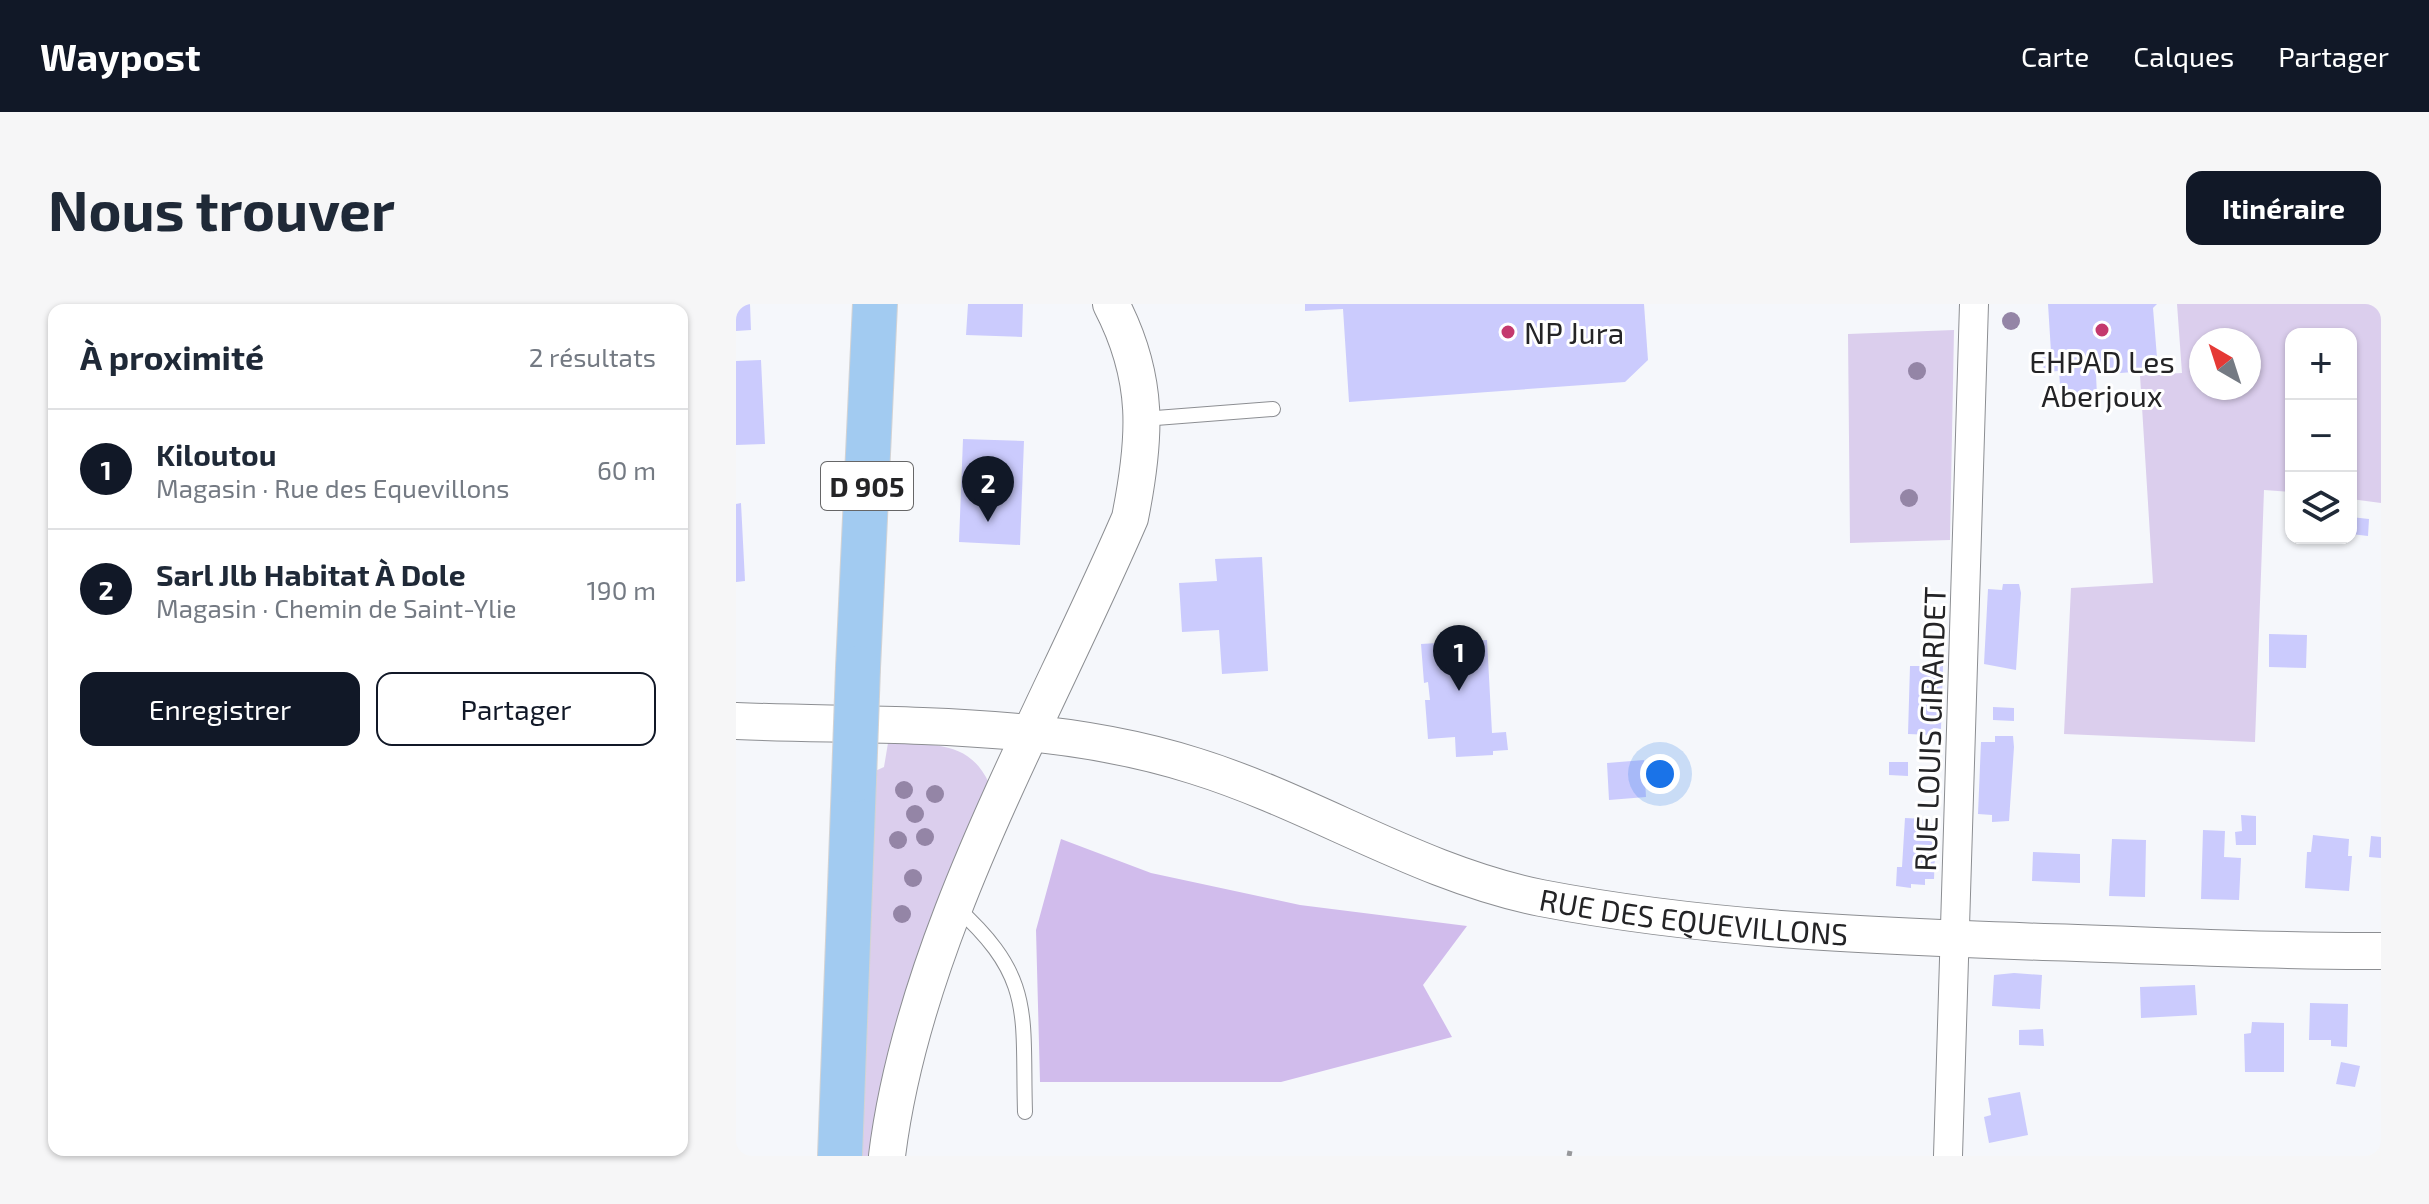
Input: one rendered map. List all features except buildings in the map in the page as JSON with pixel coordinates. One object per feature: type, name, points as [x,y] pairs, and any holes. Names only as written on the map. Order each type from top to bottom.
[{"type":"main road","name":"D 905","points":[[840,1156],[875,304]]},
{"type":"main road","points":[[813,1156],[837,857],[852,833]]},
{"type":"street","points":[[887,1156],[918,1010],[956,907],[1130,518],[1142,461],[1143,419],[1131,349],[1111,304]]},
{"type":"street","name":"RUE LOUIS GIRARDET","points":[[1948,1156],[1974,304]]},
{"type":"street","name":"RUE DES EQUEVILLONS","points":[[736,721],[1034,732],[1103,742],[1234,779],[1429,865],[1539,897],[1712,923],[1957,939],[2381,951]]},
{"type":"lane","points":[[1143,419],[1273,409]]},
{"type":"lane","points":[[956,907],[990,937],[1011,969],[1022,1005],[1025,1112]]},
{"type":"shaded area","points":[[2177,304],[2381,304],[2381,503],[2357,500],[2357,328],[2285,328],[2285,492],[2264,490],[2255,742],[2064,734],[2071,588],[2153,583],[2140,375],[2182,373]]},
{"type":"shaded area","points":[[1954,330],[1950,540],[1850,543],[1848,334]]},
{"type":"shaded area","points":[[888,743],[933,745],[959,751],[980,768],[989,783],[873,1156],[857,1156],[873,772],[884,767]]},
{"type":"shaded area","points":[[1061,839],[1151,873],[1300,905],[1467,926],[1423,985],[1452,1037],[1281,1082],[1040,1082],[1036,930]]},
{"type":"place","name":"EHPAD Les Aberjoux","points":[[2102,330]]},
{"type":"place","name":"NP Jura","points":[[1508,332]]},
{"type":"place","name":"Sarl Jlb Habitat À Dole","points":[[988,522]]},
{"type":"place","name":"Kiloutou","points":[[1459,691]]}]
